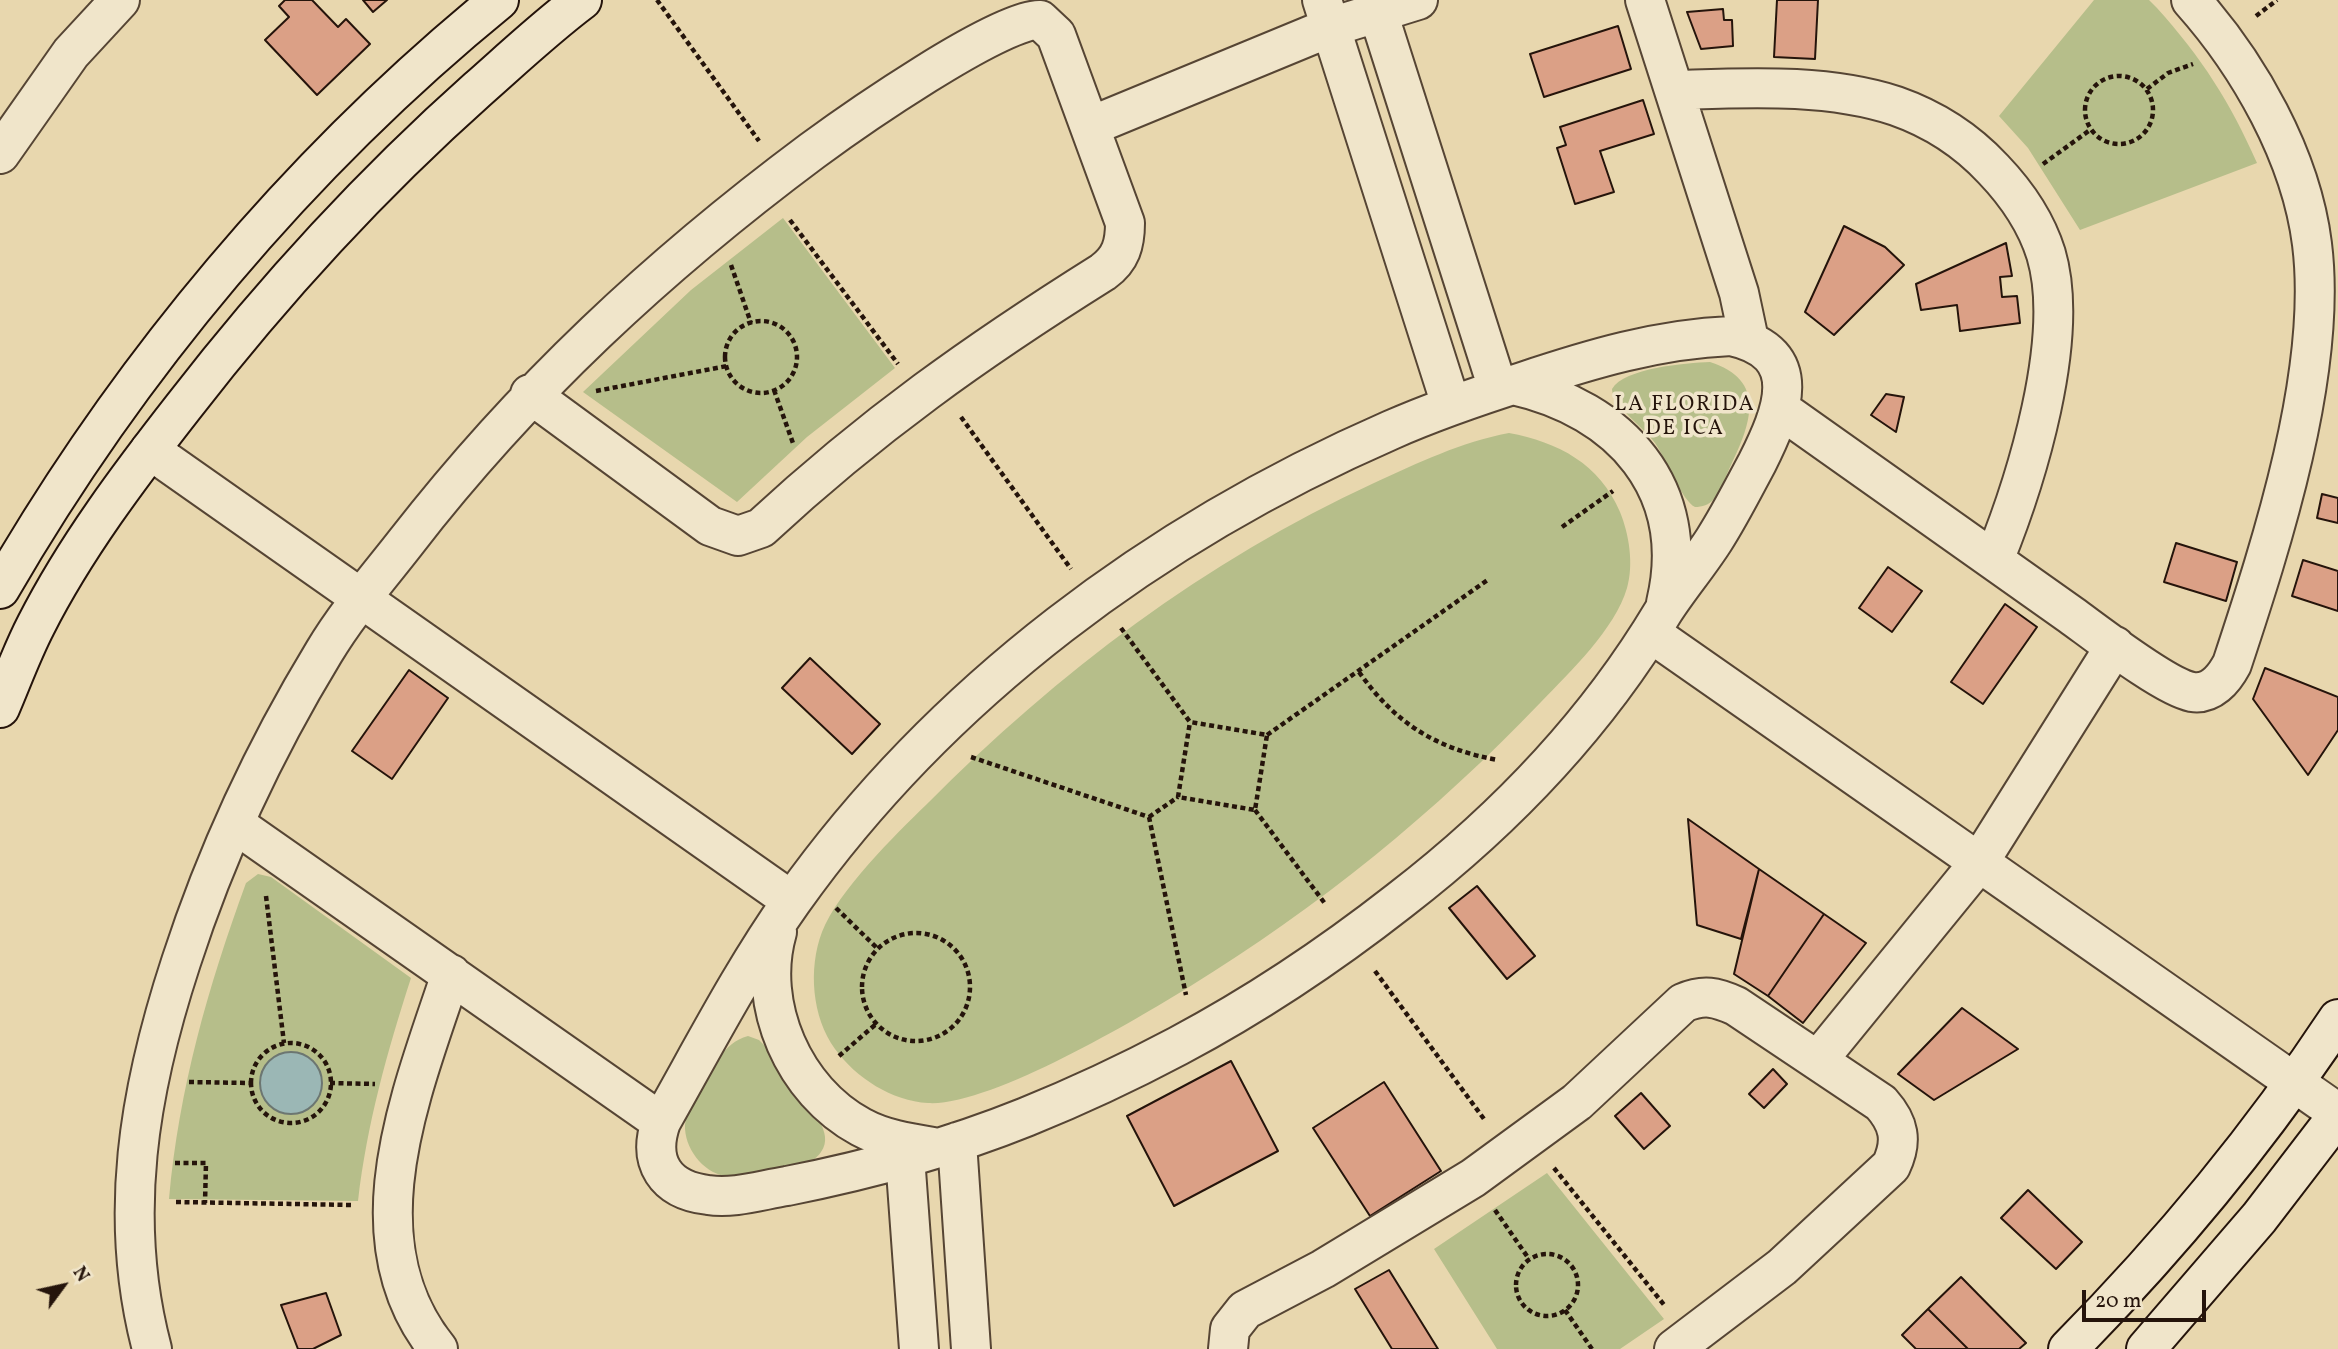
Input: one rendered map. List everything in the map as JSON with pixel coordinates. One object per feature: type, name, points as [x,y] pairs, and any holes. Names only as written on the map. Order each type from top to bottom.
[{"type":"street","points":[[0,154],[64,61],[120,0]]},
{"type":"street","points":[[0,589],[49,509],[142,376],[238,255],[355,128],[412,73],[499,0]]},
{"type":"street","points":[[0,708],[36,625],[91,536],[150,450],[226,351],[342,219],[438,125],[582,0]]},
{"type":"street","points":[[1091,126],[1326,14],[1418,0]]},
{"type":"street","points":[[1645,0],[1739,293],[1749,340]]},
{"type":"street","points":[[1780,409],[2115,646],[2191,692],[2212,688],[2227,673],[2252,603],[2278,511],[2300,412],[2314,327],[2312,243],[2304,204],[2290,162],[2245,74],[2224,41],[2190,0]]},
{"type":"street","points":[[1376,5],[1505,387]]},
{"type":"street","points":[[1326,14],[1451,405]]},
{"type":"street","points":[[152,1349],[136,1273],[133,1202],[136,1162],[149,1081],[169,998],[186,946],[235,824],[291,710],[326,649],[359,600],[437,501],[535,398],[644,285],[716,224],[894,95],[1024,21],[1040,20],[1056,35],[1125,223],[1125,239],[1114,264],[937,381],[807,485],[761,528],[738,536],[724,533],[535,398]]},
{"type":"street","points":[[1674,90],[1794,90],[1893,106],[1926,117],[1955,136],[1985,160],[2010,187],[2036,230],[2046,256],[2052,321],[2050,359],[2033,440],[2022,482],[1994,560]]},
{"type":"street","points":[[1731,336],[1749,340],[1775,362],[1784,394],[1780,409],[1727,520],[1625,673],[1545,768],[1450,859],[1350,938],[1240,1012],[1080,1094],[926,1148],[810,1181],[743,1194],[709,1196],[678,1186],[659,1166],[655,1152],[661,1122],[787,909],[821,863],[928,742],[1033,646],[1157,555],[1265,489],[1325,459],[1451,405],[1614,352],[1707,337],[1731,336]]},
{"type":"street","points":[[1505,387],[1546,392],[1606,423],[1628,444],[1644,468],[1662,502],[1672,556],[1658,623]]},
{"type":"street","points":[[150,450],[787,909]]},
{"type":"street","points":[[1658,623],[1978,864],[2338,1114],[2251,1227],[2146,1349]]},
{"type":"street","points":[[0,656],[36,625]]},
{"type":"street","points":[[1818,1060],[1978,864],[2115,646]]},
{"type":"street","points":[[235,824],[661,1122]]},
{"type":"street","points":[[787,909],[771,969],[773,997],[781,1031],[794,1062],[813,1087],[835,1109],[859,1126],[926,1148]]},
{"type":"street","points":[[438,1349],[409,1305],[397,1269],[392,1205],[400,1148],[411,1102],[451,974]]},
{"type":"street","points":[[1227,1349],[1230,1329],[1245,1310],[1323,1269],[1473,1178],[1611,1073],[1670,1013],[1699,996],[1714,997],[1736,1006],[1881,1103],[1893,1117],[1899,1133],[1899,1151],[1891,1166],[1791,1260],[1682,1343]]},
{"type":"street","points":[[2068,1349],[2163,1246],[2292,1083],[2338,1019]]},
{"type":"street","points":[[919,1349],[926,1148]]},
{"type":"street","points":[[926,1148],[971,1349]]},
{"type":"path","points":[[2111,76],[2124,76],[2137,80],[2147,89],[2153,116],[2148,128],[2139,138],[2127,144],[2113,144],[2100,139],[2090,130],[2084,104],[2089,91],[2099,82],[2111,76]]},
{"type":"path","points":[[2010,187],[2090,130]]},
{"type":"path","points":[[716,224],[751,323]]},
{"type":"path","points":[[770,322],[783,328],[793,339],[797,353],[796,367],[790,379],[774,390],[751,392],[739,386],[730,375],[726,347],[732,335],[751,323],[770,322]]},
{"type":"path","points":[[535,398],[727,366]]},
{"type":"path","points":[[774,390],[807,485]]},
{"type":"path","points":[[1562,527],[1644,468]]},
{"type":"path","points":[[1178,797],[1190,722],[1267,735],[1489,579]]},
{"type":"path","points":[[1359,671],[1390,711],[1436,743],[1475,756],[1545,768]]},
{"type":"path","points":[[1255,810],[1267,735]]},
{"type":"path","points":[[928,742],[1149,817]]},
{"type":"path","points":[[1149,817],[1178,797],[1255,810],[1496,1135],[1507,1127],[1545,1157],[1682,1343]]},
{"type":"path","points":[[1149,817],[1195,1037]]},
{"type":"path","points":[[821,863],[852,886],[836,908],[878,949]]},
{"type":"path","points":[[264,883],[284,1043]]},
{"type":"path","points":[[904,933],[923,933],[941,938],[956,950],[966,966],[971,985],[968,1003],[960,1020],[946,1033],[928,1041],[909,1042],[891,1036],[876,1024],[866,1008],[861,989],[864,971],[878,949],[886,940],[904,933]]},
{"type":"path","points":[[284,1043],[308,1047],[326,1063],[331,1078],[330,1094],[323,1108],[311,1119],[296,1123],[281,1122],[266,1115],[256,1104],[251,1083],[258,1059],[270,1048],[284,1043]]},
{"type":"path","points":[[149,1081],[251,1083]]},
{"type":"path","points":[[136,1162],[206,1163],[205,1203]]},
{"type":"path","points":[[1473,1178],[1529,1259]]},
{"type":"path","points":[[133,1202],[392,1205]]},
{"type":"path","points":[[1549,1253],[1563,1257],[1573,1268],[1578,1280],[1577,1294],[1565,1310],[1544,1316],[1531,1312],[1520,1302],[1516,1289],[1517,1275],[1529,1259],[1549,1253]]},
{"type":"path","points":[[1565,1310],[1592,1349]]},
{"type":"green space","points":[[2094,0],[2149,0],[2157,8],[2214,81],[2257,163],[2080,230],[2028,148],[1999,116]]},
{"type":"green space","points":[[783,218],[895,368],[807,437],[737,502],[583,392],[691,290]]},
{"type":"green space","points":[[1710,362],[1728,370],[1740,380],[1747,392],[1748,419],[1738,450],[1719,491],[1710,503],[1695,507],[1679,488],[1655,443],[1617,402],[1612,389],[1629,376],[1642,371]]},
{"type":"green space","points":[[1509,433],[1560,449],[1589,468],[1601,481],[1620,512],[1626,530],[1630,559],[1629,579],[1613,619],[1590,649],[1460,782],[1330,891],[1237,956],[1098,1040],[1022,1077],[954,1101],[928,1103],[888,1093],[864,1078],[844,1060],[827,1036],[817,1008],[815,961],[822,932],[841,899],[868,864],[977,756],[1028,709],[1136,623],[1251,548],[1312,514],[1407,468],[1457,448]]},
{"type":"green space","points":[[258,874],[271,877],[411,978],[379,1088],[358,1201],[169,1199],[180,1117],[197,1038],[219,961],[246,883]],"holes":[[[311,1060],[321,1078],[319,1098],[283,1114],[271,1106],[261,1090],[262,1069]]]},
{"type":"green space","points":[[748,1036],[759,1040],[768,1049],[820,1122],[825,1141],[817,1157],[799,1166],[743,1176],[725,1176],[709,1169],[696,1157],[688,1142],[685,1125],[693,1102],[719,1058],[731,1044]]},
{"type":"green space","points":[[1547,1173],[1664,1319],[1620,1349],[1497,1349],[1434,1249]]},
{"type":"water","points":[[291,1052],[303,1054],[313,1061],[320,1071],[320,1095],[313,1105],[303,1112],[291,1114],[279,1112],[269,1105],[262,1095],[260,1083],[262,1071],[269,1061],[279,1054]]},
{"type":"building","points":[[285,0],[312,0],[338,27],[346,19],[370,44],[317,95],[265,40],[289,17],[279,6]]},
{"type":"building","points":[[363,0],[387,0],[373,12]]},
{"type":"building","points":[[1777,0],[1818,0],[1815,59],[1774,57]]},
{"type":"building","points":[[1723,9],[1724,20],[1732,20],[1733,46],[1701,49],[1687,12]]},
{"type":"building","points":[[1618,26],[1631,69],[1544,97],[1530,54]]},
{"type":"building","points":[[1643,100],[1654,134],[1600,151],[1614,192],[1575,204],[1557,148],[1566,145],[1560,127]]},
{"type":"building","points":[[1844,226],[1885,247],[1904,265],[1834,335],[1805,312]]},
{"type":"building","points":[[2006,243],[2012,276],[2000,277],[2002,297],[2017,296],[2020,323],[1960,331],[1957,305],[1921,310],[1916,284]]},
{"type":"building","points":[[1886,394],[1904,397],[1896,432],[1871,415]]},
{"type":"building","points":[[2322,494],[2338,498],[2338,523],[2317,518]]},
{"type":"building","points":[[2176,543],[2237,562],[2226,601],[2164,582]]},
{"type":"building","points":[[2303,560],[2338,571],[2338,611],[2292,596]]},
{"type":"building","points":[[1888,567],[1922,591],[1892,632],[1859,608]]},
{"type":"building","points":[[2005,604],[2037,627],[1983,704],[1951,682]]},
{"type":"building","points":[[810,658],[880,724],[852,754],[782,688]]},
{"type":"building","points":[[2265,668],[2338,697],[2338,730],[2308,775],[2253,699]]},
{"type":"building","points":[[409,670],[448,698],[392,779],[352,751]]},
{"type":"building","points":[[1688,819],[1759,869],[1741,939],[1697,925]]},
{"type":"building","points":[[1759,869],[1824,914],[1768,996],[1734,974]]},
{"type":"building","points":[[1477,886],[1535,956],[1507,979],[1449,908]]},
{"type":"building","points":[[1824,914],[1866,943],[1803,1023],[1768,996]]},
{"type":"building","points":[[1962,1008],[2018,1049],[1934,1100],[1898,1074]]},
{"type":"building","points":[[1231,1061],[1278,1151],[1174,1206],[1127,1116]]},
{"type":"building","points":[[1773,1069],[1787,1084],[1764,1108],[1749,1094]]},
{"type":"building","points":[[1384,1082],[1441,1171],[1370,1216],[1313,1128]]},
{"type":"building","points":[[1641,1093],[1670,1126],[1644,1149],[1615,1116]]},
{"type":"building","points":[[2028,1190],[2082,1242],[2056,1269],[2001,1218]]},
{"type":"building","points":[[1389,1270],[1438,1349],[1392,1349],[1355,1289]]},
{"type":"building","points":[[1961,1277],[2026,1343],[2019,1349],[1968,1349],[1928,1309]]},
{"type":"building","points":[[326,1293],[341,1335],[313,1349],[298,1349],[281,1305]]},
{"type":"building","points":[[1928,1309],[1968,1349],[1916,1349],[1902,1335]]},
{"type":"district","name":"LA FLORIDA DE ICA","points":[[1685,418]]}]
